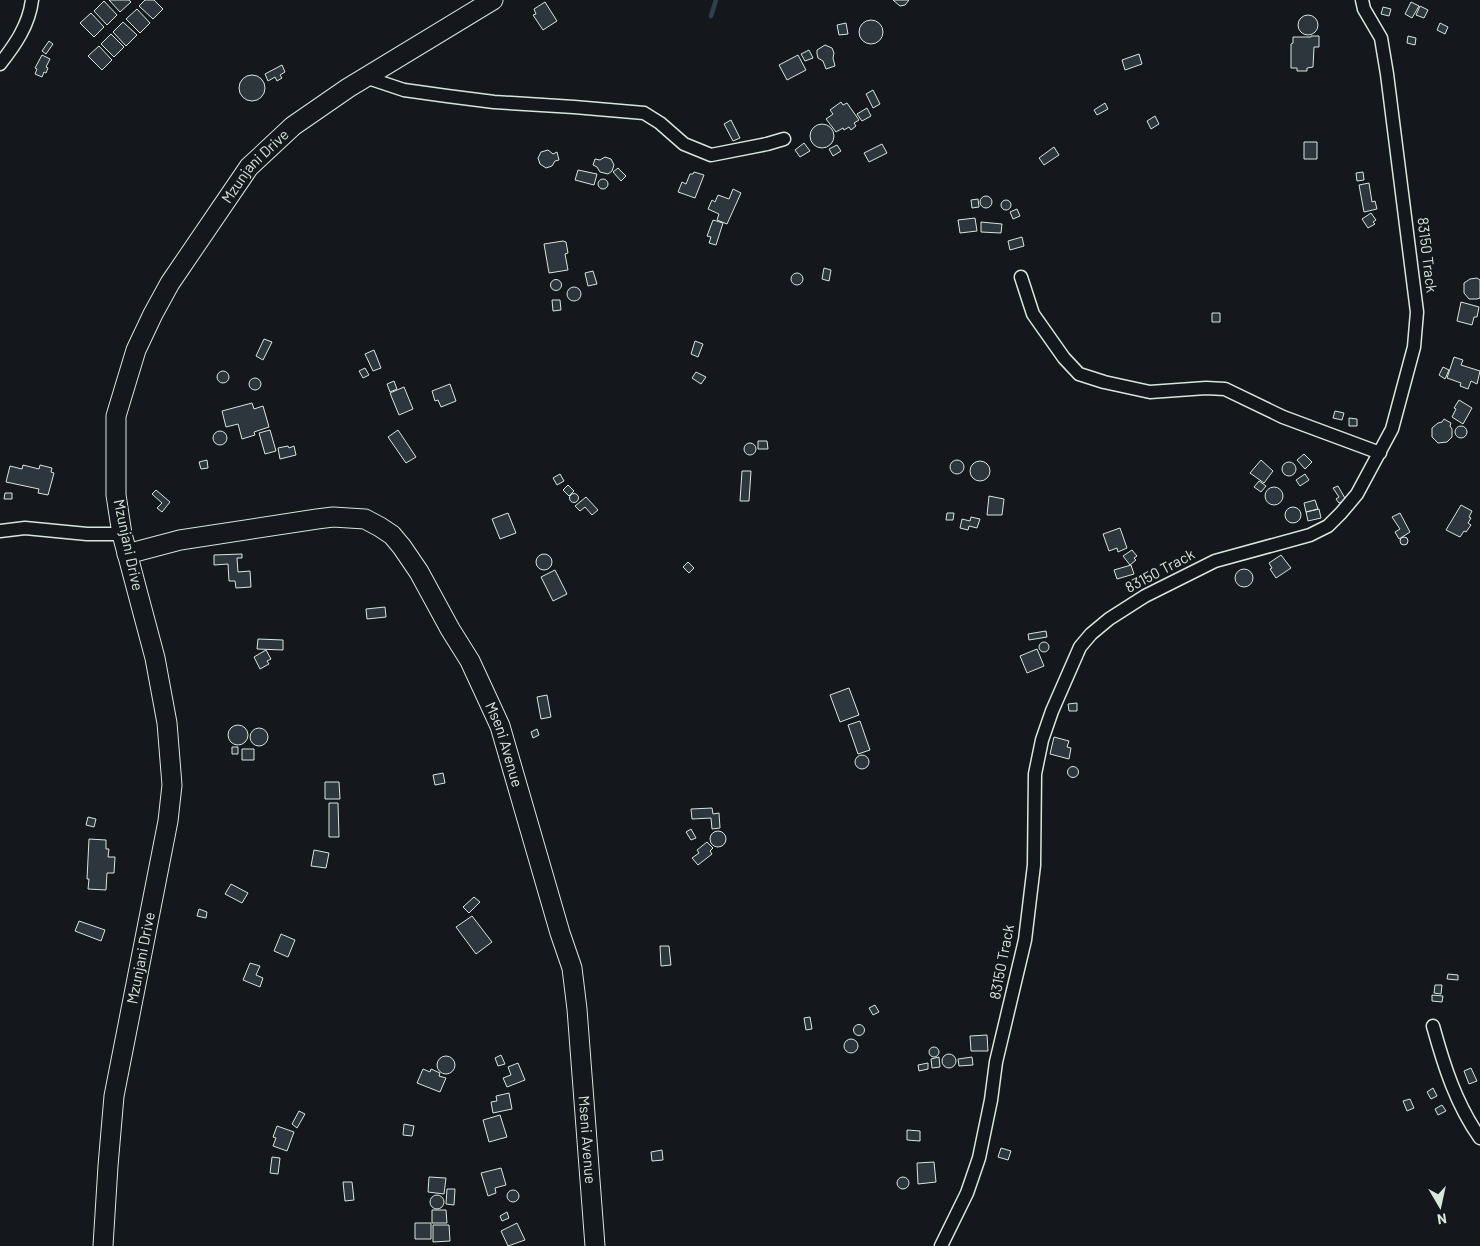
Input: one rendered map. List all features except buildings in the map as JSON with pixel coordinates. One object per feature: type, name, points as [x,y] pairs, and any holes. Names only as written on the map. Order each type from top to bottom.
[{"type":"main road","name":"Mzunjani Drive","points":[[103,1246],[114,1096],[168,821],[172,785],[168,723],[155,658],[122,534],[116,495],[116,416],[136,350],[170,283],[249,167],[293,126],[365,76],[493,0]]},
{"type":"main road","name":"Mseni Avenue","points":[[127,554],[190,539],[316,519],[353,517],[365,520],[392,535],[420,572],[450,629],[470,661],[500,726],[560,933],[572,968],[577,1009],[595,1246]]},
{"type":"street","points":[[0,64],[22,32],[31,10],[32,0]]},
{"type":"street","name":"83150 Track","points":[[940,1246],[967,1193],[979,1158],[991,1100],[996,1062],[1025,940],[1034,865],[1035,774],[1042,740],[1052,711],[1080,647],[1091,634],[1109,619],[1145,596],[1215,561],[1310,535],[1328,526],[1357,494],[1392,429],[1414,347],[1417,312],[1381,38],[1364,9],[1362,0]]},
{"type":"street","points":[[365,76],[404,90],[447,96],[494,102],[644,113],[660,123],[684,144],[711,155],[784,139]]},
{"type":"street","points":[[1022,277],[1033,314],[1064,358],[1079,374],[1104,382],[1150,392],[1206,388],[1225,390],[1283,417],[1380,453]]},
{"type":"street","points":[[0,531],[25,528],[87,534],[122,534]]},
{"type":"street","points":[[1432,1026],[1445,1070],[1458,1100],[1480,1138]]},
{"type":"waterway","points":[[711,16],[716,0]]}]
